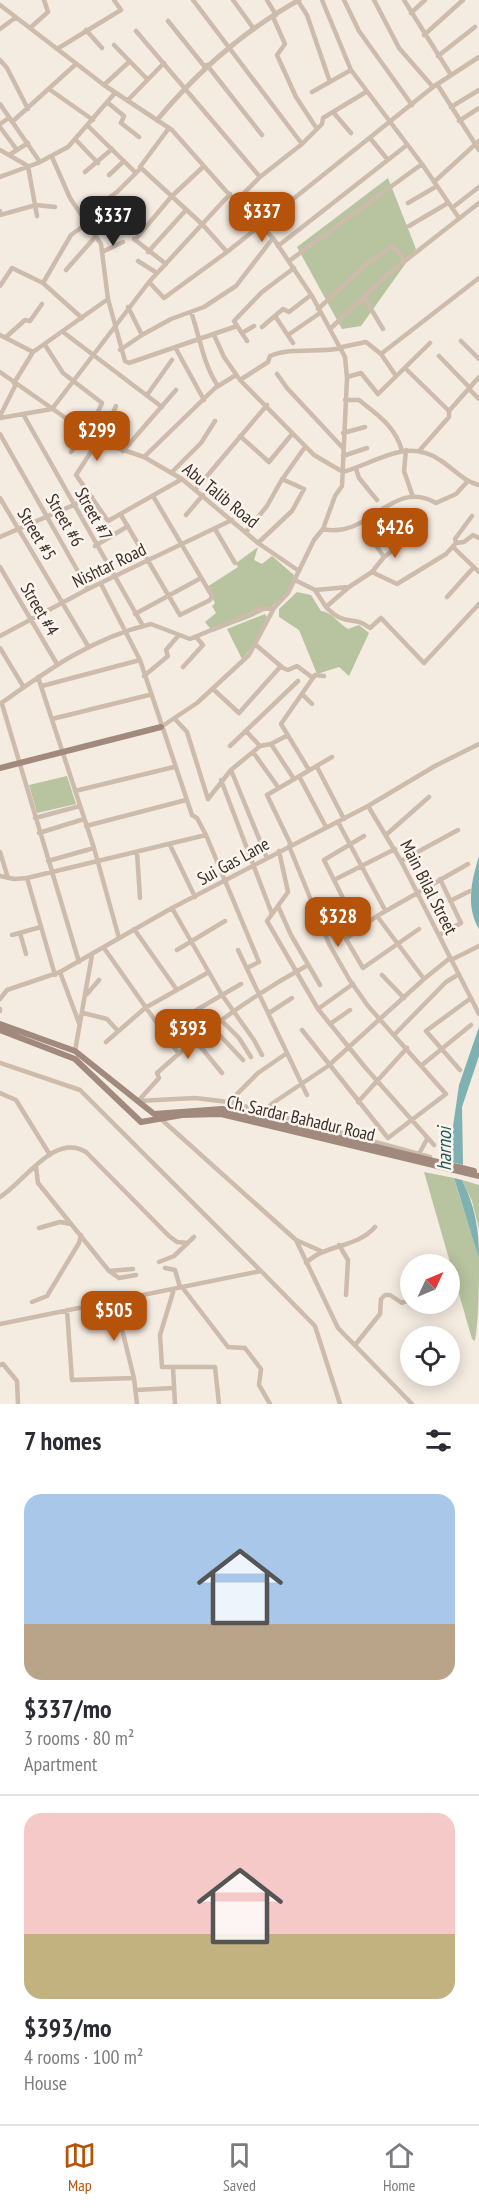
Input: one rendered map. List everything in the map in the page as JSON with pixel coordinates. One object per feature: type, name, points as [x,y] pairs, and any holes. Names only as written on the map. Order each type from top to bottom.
[{"type":"main road","points":[[0,768],[161,727]]},
{"type":"main road","points":[[0,1024],[75,1051],[161,1119]]},
{"type":"main road","name":"Ch. Sardar Bahadur Road","points":[[0,1030],[75,1059],[141,1122],[221,1114],[446,1164]]},
{"type":"main road","name":"Ch. Sardar Bahadur Road","points":[[154,1114],[208,1108],[261,1114],[479,1174]]},
{"type":"street","points":[[30,28],[48,12],[46,2],[52,0]]},
{"type":"street","points":[[57,50],[121,10],[114,0]]},
{"type":"street","points":[[193,0],[302,144]]},
{"type":"street","points":[[233,0],[254,29]]},
{"type":"street","points":[[267,0],[285,44],[277,55],[296,97],[317,129]]},
{"type":"street","points":[[158,120],[185,86],[228,46],[274,16],[288,3],[298,0],[307,15],[330,82]]},
{"type":"street","points":[[322,0],[351,70],[422,164],[459,218]]},
{"type":"street","points":[[344,0],[359,31],[412,105]]},
{"type":"street","points":[[374,0],[399,48],[435,85],[459,121],[477,142],[479,150]]},
{"type":"street","points":[[404,0],[451,75]]},
{"type":"street","points":[[411,13],[425,0]]},
{"type":"street","points":[[424,35],[463,0]]},
{"type":"street","points":[[0,5],[104,85],[169,128],[273,238],[342,347],[347,377],[342,486],[335,496],[323,529],[284,600],[274,608],[256,645],[213,689],[175,719],[161,727]]},
{"type":"street","points":[[0,29],[15,18]]},
{"type":"street","points":[[168,21],[262,135]]},
{"type":"street","points":[[438,56],[475,27]]},
{"type":"street","points":[[86,30],[102,48]]},
{"type":"street","points":[[136,31],[260,177]]},
{"type":"street","points":[[114,45],[147,79]]},
{"type":"street","points":[[149,282],[164,298],[227,252],[435,85],[479,57]]},
{"type":"street","points":[[0,60],[7,68],[28,109]]},
{"type":"street","points":[[104,85],[129,62]]},
{"type":"street","points":[[128,100],[164,63]]},
{"type":"street","points":[[17,150],[0,125],[28,109],[76,64]]},
{"type":"street","points":[[312,92],[351,70]]},
{"type":"street","points":[[49,89],[93,120]]},
{"type":"street","points":[[451,107],[479,90]]},
{"type":"street","points":[[236,201],[260,177],[302,144],[317,129],[323,118],[366,92]]},
{"type":"street","points":[[0,177],[52,157],[76,140],[116,93]]},
{"type":"street","points":[[107,102],[124,116],[121,123],[139,137]]},
{"type":"street","points":[[0,104],[40,162]]},
{"type":"street","points":[[459,121],[479,108]]},
{"type":"street","points":[[333,112],[351,133]]},
{"type":"street","points":[[88,126],[136,173]]},
{"type":"street","points":[[82,217],[117,192],[141,168],[169,128]]},
{"type":"street","points":[[370,138],[388,160]]},
{"type":"street","points":[[76,140],[98,163]]},
{"type":"street","points":[[408,203],[436,184],[477,142]]},
{"type":"street","points":[[9,155],[28,143]]},
{"type":"street","points":[[278,246],[407,145]]},
{"type":"street","points":[[84,172],[98,163],[112,149]]},
{"type":"street","points":[[0,150],[28,166],[37,216]]},
{"type":"street","points":[[52,157],[70,198],[96,236],[102,252],[114,328],[125,361],[129,363],[237,326]]},
{"type":"street","points":[[109,175],[124,161]]},
{"type":"street","points":[[289,261],[422,164]]},
{"type":"street","points":[[166,264],[135,240],[171,197],[204,166]]},
{"type":"street","points":[[141,168],[203,225],[227,252]]},
{"type":"street","points":[[452,208],[479,187]]},
{"type":"street","points":[[0,417],[52,409],[128,307],[230,194]]},
{"type":"street","points":[[409,226],[448,202]]},
{"type":"street","points":[[330,328],[405,261],[479,202]]},
{"type":"street","points":[[0,211],[0,215],[36,205],[55,207]]},
{"type":"street","points":[[148,252],[186,210]]},
{"type":"street","points":[[43,283],[71,235],[86,224]]},
{"type":"street","points":[[66,270],[96,236]]},
{"type":"street","points":[[120,350],[142,335],[204,307],[236,286],[273,238]]},
{"type":"street","points":[[102,252],[123,242]]},
{"type":"street","points":[[288,335],[319,311],[367,264],[393,246],[396,246],[405,261]]},
{"type":"street","points":[[138,261],[157,273]]},
{"type":"street","points":[[0,286],[12,268],[43,283],[82,318]]},
{"type":"street","points":[[247,341],[234,321],[254,300],[294,268]]},
{"type":"street","points":[[381,354],[479,279]]},
{"type":"street","points":[[262,327],[283,309],[289,312],[311,295]]},
{"type":"street","points":[[364,297],[383,329]]},
{"type":"street","points":[[0,417],[33,352],[108,299]]},
{"type":"street","points":[[6,337],[25,320],[30,321],[42,304]]},
{"type":"street","points":[[128,307],[142,335]]},
{"type":"street","points":[[190,312],[201,339],[207,368],[218,386]]},
{"type":"street","points":[[275,316],[293,343]]},
{"type":"street","points":[[242,333],[254,326]]},
{"type":"street","points":[[63,332],[162,406]]},
{"type":"street","points":[[0,335],[33,352]]},
{"type":"street","points":[[214,335],[240,381],[267,405],[305,447],[343,472],[404,451],[419,451],[438,459],[467,482],[479,485]]},
{"type":"street","points":[[462,341],[479,359]]},
{"type":"street","points":[[240,381],[268,362],[270,356],[279,352],[328,351],[366,342],[381,354],[396,376]]},
{"type":"street","points":[[347,377],[361,374],[378,393],[430,344]]},
{"type":"street","points":[[45,345],[63,373],[102,403],[87,433],[71,452]]},
{"type":"street","points":[[175,347],[204,400]]},
{"type":"street","points":[[438,356],[479,399]]},
{"type":"street","points":[[147,396],[172,360]]},
{"type":"street","points":[[405,368],[449,411]]},
{"type":"street","name":"Abu Talib Road","points":[[0,372],[99,442],[144,457],[182,479],[258,543],[299,571]]},
{"type":"street","points":[[277,374],[287,388],[342,447]]},
{"type":"street","points":[[144,457],[218,386],[236,375]]},
{"type":"street","points":[[419,451],[449,417],[449,411],[479,377]]},
{"type":"street","points":[[123,451],[176,390]]},
{"type":"street","points":[[345,400],[359,400],[398,435],[404,451],[404,471],[413,497]]},
{"type":"street","points":[[196,489],[267,405]]},
{"type":"street","points":[[116,406],[99,442],[76,475],[108,521],[182,479]]},
{"type":"street","name":"Street #7","points":[[23,414],[95,546],[143,626]]},
{"type":"street","points":[[171,473],[201,443],[215,421]]},
{"type":"street","points":[[343,433],[365,427]]},
{"type":"street","name":"Street #6","points":[[0,434],[88,589]]},
{"type":"street","points":[[240,436],[270,462],[292,434]]},
{"type":"street","points":[[246,532],[267,506],[282,479],[305,447]]},
{"type":"street","points":[[343,456],[368,448]]},
{"type":"street","points":[[357,469],[359,478],[377,500]]},
{"type":"street","points":[[258,543],[292,511],[304,489],[282,479]]},
{"type":"street","points":[[323,529],[351,527],[403,496],[422,496],[436,503],[456,494],[467,482]]},
{"type":"street","points":[[186,515],[203,495]]},
{"type":"street","points":[[121,515],[182,615],[210,600],[212,596],[153,496]]},
{"type":"street","points":[[0,537],[92,497]]},
{"type":"street","name":"Street #5","points":[[0,498],[88,646]]},
{"type":"street","points":[[471,516],[455,539],[455,545],[479,572]]},
{"type":"street","name":"Nishtar Road","points":[[0,636],[88,589],[232,520]]},
{"type":"street","points":[[95,546],[128,526]]},
{"type":"street","points":[[215,529],[235,563]]},
{"type":"street","points":[[372,572],[397,584],[455,545],[473,535],[479,538]]},
{"type":"street","points":[[326,607],[349,587],[372,572],[384,557],[405,541]]},
{"type":"street","points":[[375,544],[384,557]]},
{"type":"street","name":"Street #4","points":[[0,567],[57,664]]},
{"type":"street","points":[[447,597],[474,567]]},
{"type":"street","points":[[135,614],[201,578]]},
{"type":"street","points":[[295,580],[315,590],[326,607],[342,620],[362,621],[370,628],[381,618],[424,663],[479,604]]},
{"type":"street","points":[[101,584],[127,630],[140,660],[149,695],[186,800],[192,815],[197,818],[206,835],[259,962],[247,968]]},
{"type":"street","points":[[315,590],[349,587]]},
{"type":"street","points":[[79,962],[1,704],[23,686],[57,664],[88,646],[127,630],[154,624],[178,636],[196,637],[261,609],[274,608]]},
{"type":"street","points":[[144,676],[168,656],[166,650],[178,636]]},
{"type":"street","points":[[183,667],[202,645],[196,637]]},
{"type":"street","points":[[256,645],[281,666],[288,670],[297,666],[313,678]]},
{"type":"street","points":[[0,648],[23,686]]},
{"type":"street","points":[[42,686],[140,660]]},
{"type":"street","points":[[213,689],[239,713],[281,666]]},
{"type":"street","points":[[309,770],[280,724],[316,674],[324,676]]},
{"type":"street","points":[[38,677],[94,848],[119,938]]},
{"type":"street","points":[[230,746],[298,681]]},
{"type":"street","points":[[302,694],[312,704]]},
{"type":"street","points":[[52,719],[149,695]]},
{"type":"street","points":[[175,719],[187,732],[208,800],[221,780],[260,746],[271,744],[288,735]]},
{"type":"street","points":[[246,731],[260,746]]},
{"type":"street","points":[[271,744],[294,779]]},
{"type":"street","name":"Sui Gas Lane","points":[[0,990],[7,990],[58,974],[172,908],[369,806],[435,766],[459,757],[479,744]]},
{"type":"street","points":[[253,752],[278,787]]},
{"type":"street","points":[[332,757],[267,795],[329,944],[368,1006],[446,1094],[388,1138]]},
{"type":"street","points":[[75,791],[174,767]]},
{"type":"street","points":[[317,767],[344,819]]},
{"type":"street","points":[[231,770],[267,858]]},
{"type":"street","points":[[299,776],[327,827]]},
{"type":"street","points":[[221,780],[272,914]]},
{"type":"street","points":[[387,834],[429,797]]},
{"type":"street","points":[[86,826],[186,800]]},
{"type":"street","points":[[35,818],[80,806]]},
{"type":"street","name":"Main Bilal Street","points":[[369,806],[395,849],[479,1014]]},
{"type":"street","points":[[39,833],[84,819]]},
{"type":"street","points":[[338,822],[386,910]]},
{"type":"street","points":[[401,861],[458,830]]},
{"type":"street","points":[[0,876],[9,879],[27,878],[51,870],[170,845],[206,835]]},
{"type":"street","points":[[358,928],[325,858],[364,836]]},
{"type":"street","points":[[170,845],[195,897]]},
{"type":"street","points":[[48,861],[94,848]]},
{"type":"street","points":[[334,880],[395,849]]},
{"type":"street","points":[[279,851],[288,892],[267,921],[318,1009],[434,1145]]},
{"type":"street","points":[[0,852],[9,879]]},
{"type":"street","points":[[137,852],[140,898]]},
{"type":"street","points":[[419,929],[363,968],[346,939],[358,928],[386,910],[468,864]]},
{"type":"street","points":[[27,878],[58,974],[80,1024]]},
{"type":"street","points":[[439,935],[461,923],[440,879]]},
{"type":"street","points":[[450,901],[470,891]]},
{"type":"street","points":[[278,906],[320,985]]},
{"type":"street","points":[[172,908],[222,995],[262,1054]]},
{"type":"street","points":[[377,916],[424,979]]},
{"type":"street","points":[[177,950],[225,921]]},
{"type":"street","points":[[12,935],[41,927]]},
{"type":"street","points":[[134,929],[177,990]]},
{"type":"street","points":[[20,933],[26,954]]},
{"type":"street","points":[[261,1114],[328,1066],[424,979],[451,959],[479,946]]},
{"type":"street","points":[[104,948],[178,1053]]},
{"type":"street","points":[[238,950],[307,1095]]},
{"type":"street","points":[[75,1051],[87,994],[92,955]]},
{"type":"street","points":[[139,1100],[159,1078],[157,1073],[178,1053],[260,993],[308,965]]},
{"type":"street","points":[[106,1042],[145,1008],[209,972]]},
{"type":"street","points":[[395,1034],[446,982],[459,974]]},
{"type":"street","points":[[382,975],[404,998]]},
{"type":"street","points":[[87,994],[99,980]]},
{"type":"street","points":[[162,1030],[241,984]]},
{"type":"street","points":[[318,1009],[353,984]]},
{"type":"street","points":[[0,999],[7,990]]},
{"type":"street","points":[[268,1013],[292,998]]},
{"type":"street","points":[[460,1070],[426,1031],[471,998]]},
{"type":"street","points":[[330,1024],[350,1010]]},
{"type":"street","points":[[83,1013],[107,1019],[118,1031]]},
{"type":"street","points":[[221,1020],[239,1038],[251,1057]]},
{"type":"street","points":[[422,1065],[471,1025]]},
{"type":"street","points":[[212,1027],[243,1060]]},
{"type":"street","points":[[302,1030],[328,1066],[388,1138],[389,1145]]},
{"type":"street","points":[[195,1040],[222,1073]]},
{"type":"street","points":[[358,1102],[407,1048]]},
{"type":"street","points":[[230,1102],[258,1073],[287,1053]]},
{"type":"street","points":[[0,1063],[80,1090],[261,1271],[315,1326],[340,1404]]},
{"type":"street","points":[[0,1094],[16,1100],[50,1155]]},
{"type":"street","points":[[139,1100],[195,1098],[230,1102],[261,1114],[389,1145],[446,1164]]},
{"type":"street","points":[[161,1119],[296,1240],[321,1251]]},
{"type":"street","points":[[419,1154],[427,1138]]},
{"type":"street","points":[[0,1197],[50,1155],[66,1146],[86,1152],[169,1236],[177,1242],[188,1243]]},
{"type":"street","points":[[36,1167],[38,1183],[109,1271],[119,1278],[136,1275]]},
{"type":"street","points":[[39,1228],[60,1222],[72,1224]]},
{"type":"street","points":[[306,1263],[321,1251],[366,1236],[375,1227]]},
{"type":"street","points":[[32,1302],[47,1296],[79,1243],[81,1235]]},
{"type":"street","points":[[159,1262],[174,1256],[194,1237]]},
{"type":"street","points":[[296,1240],[339,1328],[412,1404]]},
{"type":"street","points":[[339,1245],[348,1260],[346,1295]]},
{"type":"street","points":[[165,1268],[175,1270],[179,1288],[228,1347],[245,1348],[261,1369],[260,1385],[270,1404]]},
{"type":"street","points":[[109,1271],[133,1269]]},
{"type":"street","points":[[0,1324],[261,1271]]},
{"type":"street","points":[[179,1288],[160,1335],[162,1367],[215,1367],[219,1404]]},
{"type":"street","points":[[355,1345],[380,1314],[381,1299],[385,1295],[390,1295],[400,1302]]},
{"type":"street","points":[[115,1300],[134,1378],[137,1404]]},
{"type":"street","points":[[67,1310],[72,1380],[134,1378]]},
{"type":"street","points":[[0,1365],[3,1364],[17,1381],[18,1404]]},
{"type":"street","points":[[173,1368],[175,1404]]},
{"type":"street","points":[[136,1390],[174,1388]]},
{"type":"green space","points":[[388,178],[416,249],[361,326],[342,329],[297,247]]},
{"type":"green space","points":[[258,547],[254,560],[262,564],[272,556],[294,575],[290,587],[282,597],[262,612],[213,632],[205,622],[216,613],[212,606],[215,603],[207,587],[238,567],[236,563]]},
{"type":"green space","points":[[297,592],[311,595],[321,611],[332,616],[348,629],[359,625],[369,633],[349,676],[339,667],[317,674],[299,630],[279,617],[279,609]]},
{"type":"green space","points":[[265,614],[267,617],[253,646],[242,659],[227,629]]},
{"type":"green space","points":[[67,776],[76,804],[37,813],[29,785]]},
{"type":"green space","points":[[424,1172],[454,1178],[474,1238],[479,1258],[475,1341],[472,1339],[460,1297],[460,1254],[448,1254]]},
{"type":"green space","points":[[462,1180],[479,1185],[479,1229],[472,1201]]},
{"type":"water","points":[[479,856],[479,929],[472,911],[471,893]]},
{"type":"water","points":[[479,1027],[479,1056],[462,1107],[463,1165],[448,1161],[459,1085]]},
{"type":"water","points":[[454,1178],[462,1180],[473,1208],[479,1258]]},
{"type":"water label","name":"harnoi","points":[[444,1149]]}]
